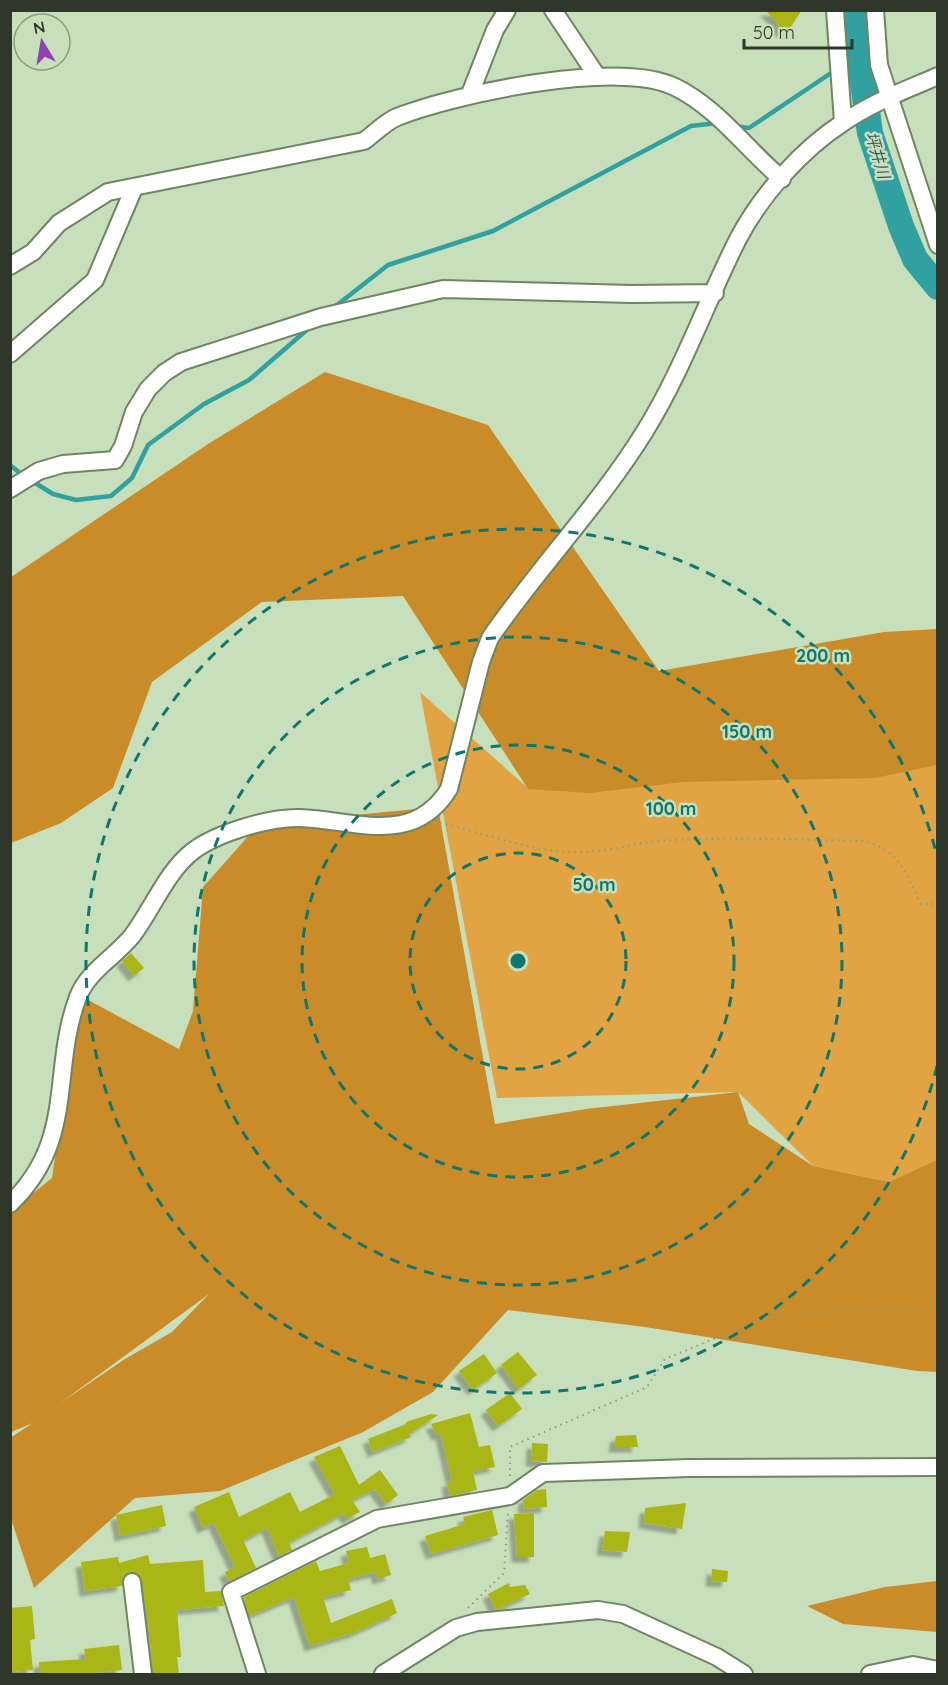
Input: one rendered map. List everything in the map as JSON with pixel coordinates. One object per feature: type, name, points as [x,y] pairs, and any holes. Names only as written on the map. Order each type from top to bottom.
[{"type":"street","points":[[470,94],[495,30],[507,10]]},
{"type":"street","points":[[553,10],[597,76]]},
{"type":"street","points":[[835,10],[847,120]]},
{"type":"street","points":[[875,10],[879,64],[885,99],[930,202],[938,246]]},
{"type":"street","points":[[10,266],[33,252],[59,223],[108,192],[134,189],[364,141],[395,118],[470,94],[597,76],[624,75],[673,86],[709,107],[782,179]]},
{"type":"street","points":[[10,1204],[25,1190],[49,1150],[61,1099],[71,1024],[79,995],[98,969],[131,937],[171,876],[191,852],[210,840],[259,824],[298,818],[372,827],[402,825],[419,819],[438,807],[449,789],[490,638],[635,447],[665,400],[738,239],[758,207],[810,149],[847,120],[885,99],[938,76]]},
{"type":"street","points":[[10,354],[95,280],[134,189]]},
{"type":"street","points":[[10,489],[39,471],[63,464],[115,460],[123,446],[134,412],[148,389],[181,362],[321,317],[443,289],[632,294],[715,293]]},
{"type":"street","points":[[257,1674],[231,1592],[377,1519],[510,1496],[543,1473],[689,1467],[938,1467]]},
{"type":"street","points":[[132,1582],[143,1674]]},
{"type":"street","points":[[383,1674],[456,1628],[477,1622],[598,1610],[623,1614],[717,1657],[744,1674]]},
{"type":"street","points":[[870,1674],[913,1665],[938,1670]]},
{"type":"path","points":[[419,819],[540,849],[578,853],[610,850],[656,841],[724,838],[865,840],[886,848],[898,859],[921,904],[938,904]]},
{"type":"path","points":[[462,1615],[504,1573],[510,1496],[510,1447],[647,1387],[665,1359],[762,1319],[831,1311],[923,1311],[938,1304]]},
{"type":"shaded area","points":[[325,372],[488,425],[659,671],[884,632],[937,629],[937,765],[875,778],[683,782],[590,793],[528,789],[403,596],[262,602],[152,682],[113,788],[61,823],[11,843],[11,577],[208,444]]},
{"type":"shaded area","points":[[420,692],[529,789],[937,759],[937,1161],[889,1182],[813,1166],[738,1092],[497,1098]]},
{"type":"shaded area","points":[[438,807],[495,1124],[586,1109],[738,1092],[749,1124],[813,1166],[889,1182],[937,1160],[937,1372],[917,1371],[645,1327],[508,1310],[433,1392],[363,1432],[220,1491],[135,1498],[34,1588],[11,1519],[10,1438],[33,1423],[11,1432],[11,1211],[52,1178],[79,995],[179,1049],[193,1011],[203,887],[259,824]],"holes":[[[209,1294],[172,1332],[125,1359],[59,1404]]]},
{"type":"shaded area","points":[[937,1581],[937,1632],[843,1624],[807,1606],[885,1587]]},
{"type":"building","points":[[765,10],[802,10],[786,34],[776,27],[779,24]]},
{"type":"building","points":[[131,953],[144,968],[134,976],[122,961]]},
{"type":"building","points":[[518,1352],[537,1375],[519,1389],[501,1365]]},
{"type":"building","points":[[484,1354],[497,1373],[473,1390],[459,1371]]},
{"type":"building","points":[[510,1393],[522,1409],[498,1426],[486,1410]]},
{"type":"building","points":[[470,1413],[479,1447],[490,1445],[495,1467],[473,1471],[477,1490],[450,1496],[447,1482],[452,1481],[441,1434],[437,1435],[431,1424]]},
{"type":"building","points":[[431,1414],[438,1415],[409,1434],[411,1437],[373,1452],[368,1439]]},
{"type":"building","points":[[636,1435],[638,1447],[614,1447],[616,1436]]},
{"type":"building","points":[[532,1443],[548,1444],[547,1462],[531,1461]]},
{"type":"building","points":[[340,1446],[359,1485],[380,1470],[398,1495],[386,1504],[375,1489],[352,1500],[360,1512],[347,1519],[344,1513],[289,1542],[292,1550],[279,1556],[267,1528],[243,1540],[256,1568],[229,1581],[225,1572],[235,1567],[214,1523],[203,1528],[194,1507],[229,1492],[239,1517],[290,1492],[300,1512],[335,1494],[314,1457]]},
{"type":"building","points":[[546,1489],[547,1507],[524,1509],[523,1500],[537,1490]]},
{"type":"building","points":[[686,1503],[682,1529],[644,1523],[645,1508]]},
{"type":"building","points":[[162,1505],[166,1526],[120,1536],[116,1515]]},
{"type":"building","points":[[492,1510],[498,1535],[431,1554],[425,1536],[465,1524],[463,1517]]},
{"type":"building","points":[[534,1513],[534,1557],[517,1557],[514,1514]]},
{"type":"building","points":[[605,1531],[630,1532],[627,1552],[602,1550]]},
{"type":"building","points":[[367,1547],[370,1558],[385,1554],[391,1575],[378,1579],[376,1572],[348,1579],[351,1590],[323,1597],[331,1623],[392,1599],[397,1613],[356,1632],[310,1646],[294,1597],[249,1616],[244,1597],[316,1561],[320,1571],[349,1563],[346,1551]]},
{"type":"building","points":[[148,1555],[150,1564],[203,1560],[205,1592],[221,1591],[224,1606],[177,1610],[181,1657],[177,1657],[179,1674],[153,1674],[148,1619],[140,1575],[130,1572],[123,1577],[122,1586],[85,1591],[81,1562],[118,1557],[119,1563]]},
{"type":"building","points":[[712,1569],[728,1571],[727,1582],[711,1581]]},
{"type":"building","points":[[509,1583],[510,1587],[525,1585],[530,1594],[496,1610],[488,1594]]},
{"type":"building","points":[[32,1606],[35,1639],[30,1640],[33,1670],[10,1672],[10,1608]]},
{"type":"building","points":[[119,1645],[122,1670],[85,1674],[39,1674],[39,1662],[86,1659],[84,1649]]},
{"type":"waterway","name":"坪井川","points":[[853,10],[870,133],[901,226],[915,259],[938,287]]},
{"type":"waterway","points":[[842,67],[859,57]]},
{"type":"waterway","points":[[734,126],[749,128],[834,71]]},
{"type":"waterway","points":[[332,309],[388,265],[493,231],[691,126],[717,123]]},
{"type":"waterway","points":[[32,481],[53,494],[76,500],[111,496],[132,478],[148,445],[204,404],[249,380],[309,328]]},
{"type":"waterway","points":[[10,465],[25,477]]}]
